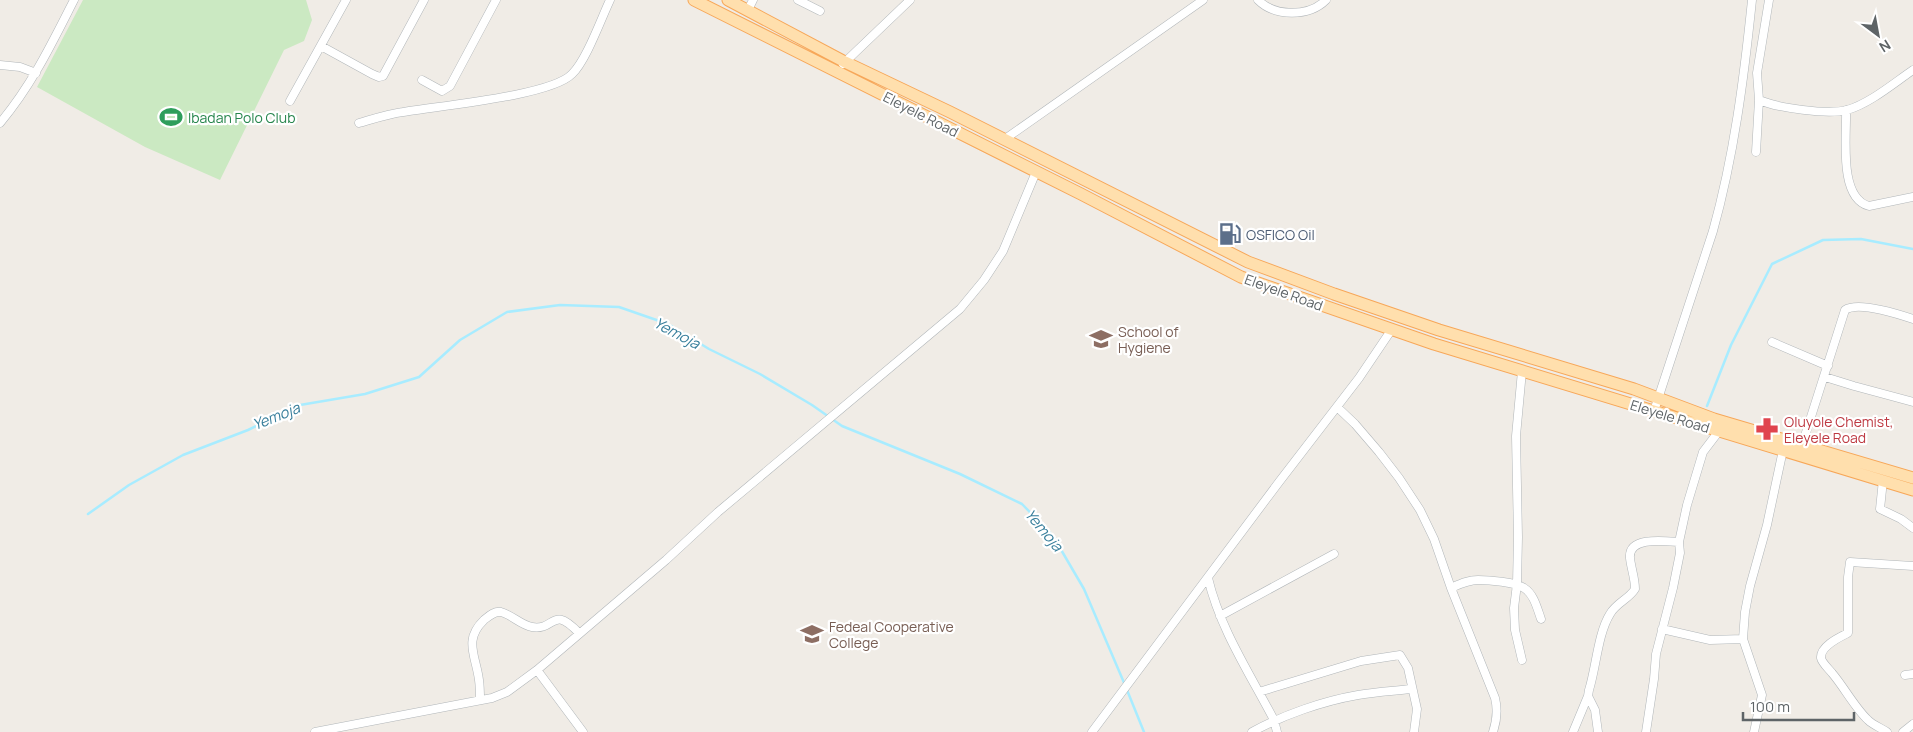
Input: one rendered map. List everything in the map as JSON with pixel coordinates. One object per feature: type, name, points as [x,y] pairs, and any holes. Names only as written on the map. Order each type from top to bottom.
[{"type":"main road","name":"Eleyele Road","points":[[694,0],[1241,277],[1392,329],[1666,415],[1802,444],[1913,478]]},
{"type":"main road","name":"Eleyele Road","points":[[728,0],[750,5],[845,62],[1005,139],[1248,262],[1439,330],[1634,389],[1664,401],[1715,426],[1783,450],[1913,490]]},
{"type":"main road","points":[[1241,277],[1248,262]]},
{"type":"street","points":[[0,123],[36,74],[74,0]]},
{"type":"street","points":[[290,101],[346,0]]},
{"type":"street","points":[[321,46],[372,74],[379,77],[383,76],[424,0]]},
{"type":"street","points":[[422,80],[442,91],[450,86],[496,0]]},
{"type":"street","points":[[359,123],[401,112],[515,94],[566,80],[576,69],[610,0]]},
{"type":"street","points":[[798,0],[820,11]]},
{"type":"street","points":[[836,71],[910,0]]},
{"type":"street","points":[[1005,139],[1203,0]]},
{"type":"street","points":[[1258,0],[1264,6],[1275,10],[1301,12],[1311,11],[1326,0]]},
{"type":"street","points":[[1654,411],[1664,401],[1721,201],[1733,145],[1752,0]]},
{"type":"street","points":[[1756,152],[1760,100],[1757,72],[1769,0]]},
{"type":"street","points":[[0,65],[20,67],[36,74]]},
{"type":"street","points":[[1760,100],[1782,107],[1828,111],[1846,110],[1861,103],[1913,70]]},
{"type":"street","points":[[1846,110],[1846,159],[1851,190],[1864,204],[1869,206],[1913,197]]},
{"type":"street","points":[[315,732],[492,698],[507,692],[537,670],[666,560],[718,512],[949,320],[971,297],[1002,251],[1036,172]]},
{"type":"street","points":[[1802,444],[1845,310],[1855,306],[1894,313],[1913,319]]},
{"type":"street","points":[[1092,732],[1359,378],[1392,329]]},
{"type":"street","points":[[1772,342],[1828,366]]},
{"type":"street","points":[[1522,371],[1516,436],[1517,584],[1514,608],[1515,630],[1522,660]]},
{"type":"street","points":[[1825,377],[1913,402]]},
{"type":"street","points":[[1337,407],[1355,424],[1400,478],[1420,510],[1434,539],[1451,588],[1498,707],[1497,720],[1493,732]]},
{"type":"street","points":[[1646,732],[1656,654],[1673,588],[1680,553],[1679,542],[1687,505],[1702,452],[1715,426]]},
{"type":"street","points":[[1754,732],[1762,695],[1743,639],[1745,612],[1750,586],[1768,526],[1783,450]]},
{"type":"street","points":[[1883,480],[1880,509],[1901,519],[1913,528]]},
{"type":"street","points":[[1573,732],[1588,696],[1606,621],[1615,607],[1632,594],[1635,589],[1630,557],[1631,550],[1634,546],[1642,543],[1663,540],[1679,542]]},
{"type":"street","points":[[1220,616],[1334,554]]},
{"type":"street","points":[[1888,732],[1864,716],[1843,686],[1822,661],[1821,655],[1825,648],[1838,637],[1848,633],[1848,577],[1850,562],[1913,566]]},
{"type":"street","points":[[1208,578],[1220,616],[1274,720],[1277,732]]},
{"type":"street","points":[[1451,588],[1463,582],[1478,580],[1517,584],[1526,588],[1536,602],[1541,619]]},
{"type":"street","points":[[480,700],[479,681],[471,641],[475,629],[491,614],[500,612],[534,627],[557,619],[568,621],[579,633]]},
{"type":"street","points":[[1662,629],[1710,640],[1743,639]]},
{"type":"street","points":[[1259,692],[1361,661],[1400,655],[1408,668],[1411,689],[1417,709],[1414,732]]},
{"type":"street","points":[[537,670],[583,732]]},
{"type":"street","points":[[1252,732],[1274,720],[1356,695],[1411,689]]},
{"type":"street","points":[[1588,696],[1596,710],[1598,732]]},
{"type":"street","points":[[1902,732],[1913,724]]},
{"type":"green space","name":"Ibadan Polo Club","points":[[83,0],[306,0],[312,20],[304,41],[284,50],[220,180],[145,147],[37,87]]},
{"type":"waterway","points":[[1707,406],[1731,345],[1772,264],[1823,240],[1861,239],[1913,249]]},
{"type":"waterway","name":"Yemoja","points":[[88,514],[129,485],[183,455],[248,430],[300,405],[365,394],[419,377],[460,340],[507,312],[560,305],[619,307],[668,324],[709,349],[760,374],[812,405],[842,426],[960,474],[1022,504],[1053,536],[1084,589],[1125,685]]},
{"type":"waterway","name":"Yemoja","points":[[1127,690],[1144,732]]},
{"type":"place","name":"Ibadan Polo Club","points":[[171,117]]},
{"type":"place","name":"OSFICO Oil","points":[[1230,234]]},
{"type":"place","name":"School of Hygiene","points":[[1101,339]]},
{"type":"place","name":"Oluyole Chemist, Eleyele Road","points":[[1767,429]]},
{"type":"place","name":"Fedeal Cooperative College","points":[[812,634]]}]
